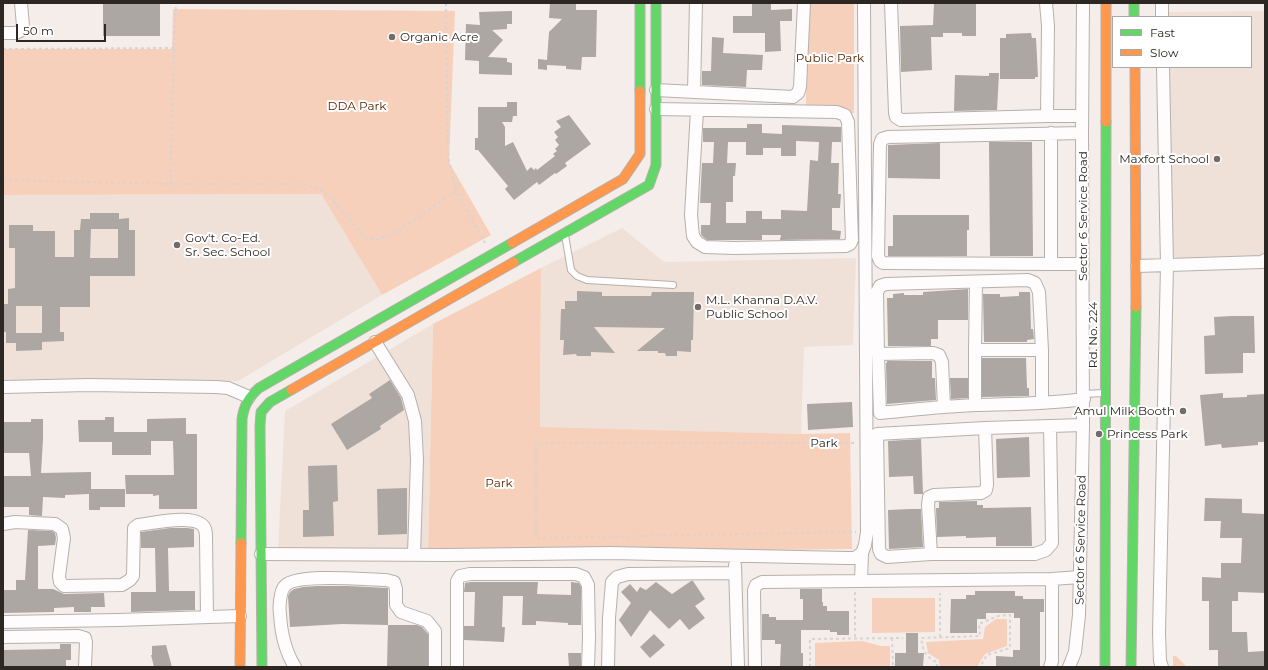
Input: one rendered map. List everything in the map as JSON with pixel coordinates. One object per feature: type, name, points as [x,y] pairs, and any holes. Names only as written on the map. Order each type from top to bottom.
[{"type":"street","points":[[3,33],[16,33],[22,30],[21,3]]},
{"type":"street","points":[[240,667],[242,426],[243,408],[249,397],[259,388],[623,178],[640,154],[640,3]]},
{"type":"street","points":[[262,667],[261,412],[270,402],[649,184],[656,165],[656,3]]},
{"type":"street","points":[[694,92],[696,3]]},
{"type":"street","points":[[656,90],[792,97],[798,93],[800,87],[804,3]]},
{"type":"street","points":[[864,3],[866,413],[870,438],[879,549],[881,554],[887,557],[931,554],[1035,554],[1046,550],[1052,543],[1050,426]]},
{"type":"street","points":[[891,3],[894,112],[896,117],[901,120],[1082,116]]},
{"type":"street","points":[[1046,3],[1048,26],[1047,116]]},
{"type":"street","name":"Sector 6 Service Road","points":[[1069,667],[1075,652],[1079,615],[1084,425],[1082,133],[1083,3]]},
{"type":"street","name":"Rd. No. 224","points":[[1105,667],[1106,3]]},
{"type":"street","points":[[1134,3],[1134,16]]},
{"type":"street","points":[[1162,3],[1162,16]]},
{"type":"street","points":[[1131,667],[1137,266],[1135,68]]},
{"type":"street","points":[[1162,667],[1160,661],[1159,633],[1167,265],[1163,68]]},
{"type":"street","points":[[656,109],[837,112],[845,115],[848,122],[852,240],[850,244],[846,246],[734,248],[705,247],[697,242],[693,236],[691,216],[697,110]]},
{"type":"street","points":[[1051,133],[1051,264]]},
{"type":"street","points":[[1082,133],[888,136],[882,139],[880,144],[878,256],[880,261],[883,263],[1083,264]]},
{"type":"street","points":[[1137,266],[1264,261]]},
{"type":"street","points":[[880,413],[877,292],[880,286],[886,284],[1028,280],[1035,283],[1039,292],[1042,350],[1042,403]]},
{"type":"street","points":[[976,282],[976,405]]},
{"type":"street","points":[[375,342],[408,395],[413,409],[417,460],[414,555]]},
{"type":"street","points":[[975,350],[1042,350]]},
{"type":"street","points":[[878,354],[933,353],[939,355],[942,362],[944,407]]},
{"type":"street","points":[[3,387],[102,385],[216,387],[228,388],[249,397]]},
{"type":"street","points":[[866,413],[976,405],[1042,403],[1084,397]]},
{"type":"street","points":[[870,438],[985,428],[1084,425]]},
{"type":"street","points":[[931,554],[928,505],[929,497],[934,495],[980,493],[986,490],[985,428]]},
{"type":"street","points":[[858,581],[862,553],[866,545],[870,438]]},
{"type":"street","points":[[3,524],[15,522],[55,524],[62,529],[64,538],[59,576],[60,582],[64,586],[122,585],[130,580],[133,576],[134,528],[138,525],[186,520],[200,523],[206,532],[207,617]]},
{"type":"street","points":[[261,554],[414,555],[610,553],[855,558],[862,553]]},
{"type":"street","points":[[734,556],[738,667]]},
{"type":"street","points":[[608,667],[609,618],[612,582],[617,577],[628,574],[735,573]]},
{"type":"street","points":[[457,667],[457,581],[460,576],[470,574],[576,574],[584,577],[588,585],[588,667]]},
{"type":"street","points":[[754,667],[754,590],[756,585],[762,582],[1052,579],[1080,577]]},
{"type":"street","points":[[295,667],[288,656],[284,642],[279,607],[283,588],[288,582],[310,578],[386,580],[394,582],[396,589],[396,605],[401,612],[427,621],[435,631],[435,667]]},
{"type":"street","points":[[1050,667],[1052,661],[1052,579]]},
{"type":"street","points":[[3,622],[240,616]]},
{"type":"street","points":[[3,637],[78,636],[85,638],[85,667]]},
{"type":"street","points":[[1095,667],[1104,647]]},
{"type":"street","points":[[1131,649],[1140,667]]},
{"type":"lane","points":[[565,233],[571,270],[577,276],[587,280],[673,285]]},
{"type":"lane","points":[[1084,397],[1105,393]]},
{"type":"path","points":[[170,184],[176,3]]},
{"type":"path","points":[[446,3],[448,156],[456,191],[492,254]]},
{"type":"path","points":[[3,49],[174,48]]},
{"type":"path","points":[[3,180],[170,184],[302,184],[319,188],[329,196],[366,238],[375,240],[388,236],[401,229],[456,191]]},
{"type":"path","name":"Park","points":[[867,532],[536,538],[536,443],[870,438]]},
{"type":"path","points":[[940,580],[940,637]]},
{"type":"path","points":[[855,638],[858,581]]},
{"type":"path","points":[[937,667],[937,662],[929,659],[923,651],[921,638],[980,636],[979,624],[998,616],[1010,615],[1010,648],[987,655],[980,667]]},
{"type":"path","points":[[892,638],[893,667]]},
{"type":"path","points":[[810,667],[810,639],[903,638]]},
{"type":"shaded area","name":"Maxfort School","points":[[1265,11],[1265,255],[1261,258],[1181,261],[1169,252],[1168,68],[1252,68],[1252,16],[1167,16],[1167,12]]},
{"type":"shaded area","name":"Gov't. Co-Ed. Sr. Sec. School","points":[[321,194],[382,295],[238,381],[3,380],[3,195]]},
{"type":"shaded area","name":"M.L. Khanna D.A.V. Public School","points":[[622,228],[664,262],[856,258],[853,345],[804,347],[801,434],[540,428],[541,268]]},
{"type":"shaded area","points":[[433,324],[428,554],[278,550],[285,411]]},
{"type":"green space","name":"Public Park","points":[[806,3],[854,3],[854,113],[806,113]]},
{"type":"green space","name":"DDA Park","points":[[173,9],[455,11],[449,162],[491,235],[382,295],[321,194],[3,195],[3,49],[172,49]]},
{"type":"green space","name":"Park","points":[[541,268],[540,427],[801,434],[850,433],[852,549],[428,554],[433,324]]},
{"type":"green space","points":[[872,598],[935,598],[935,632],[872,633]]},
{"type":"green space","points":[[996,619],[1007,619],[1007,646],[985,654],[977,667],[940,667],[939,660],[928,653],[926,642],[983,639],[985,627]]},
{"type":"green space","points":[[862,641],[881,646],[890,646],[890,667],[815,667],[815,643]]},
{"type":"green space","points":[[1173,656],[1176,656],[1187,667],[1173,667]]},
{"type":"building","points":[[103,3],[160,3],[160,36],[103,36]]},
{"type":"building","points":[[550,3],[576,3],[576,10],[597,10],[596,57],[582,57],[581,70],[566,69],[566,66],[547,65],[547,70],[538,69],[538,59],[547,60],[549,32],[562,19],[549,18]]},
{"type":"building","points":[[752,3],[771,3],[771,10],[792,9],[792,21],[780,21],[781,51],[765,52],[765,33],[733,33],[733,16],[752,16]]},
{"type":"building","points":[[934,3],[976,3],[976,36],[962,36],[962,33],[943,33],[943,37],[931,37],[932,70],[901,72],[900,26],[933,25]]},
{"type":"building","points":[[512,11],[512,24],[507,24],[507,29],[492,30],[503,40],[488,57],[507,58],[507,62],[512,63],[512,75],[479,74],[479,61],[465,60],[466,24],[480,25],[479,12]]},
{"type":"building","points":[[1031,33],[1032,38],[1036,38],[1038,77],[1035,77],[1035,79],[1000,79],[1000,38],[1006,38],[1006,34]]},
{"type":"building","points":[[712,37],[724,38],[723,53],[763,55],[762,70],[747,70],[746,87],[702,85],[702,71],[711,71]]},
{"type":"building","points":[[989,73],[999,73],[997,110],[954,111],[955,75],[989,76]]},
{"type":"building","points":[[507,102],[517,102],[517,116],[513,116],[512,122],[502,122],[505,127],[505,146],[513,142],[527,171],[531,167],[534,170],[536,168],[537,170],[555,156],[553,154],[557,151],[555,149],[559,145],[555,140],[558,137],[554,132],[561,127],[556,121],[569,115],[591,144],[565,163],[567,166],[556,174],[555,173],[539,185],[537,182],[514,200],[505,189],[508,186],[478,150],[475,150],[475,138],[478,138],[478,107],[507,107]]},
{"type":"building","points":[[747,124],[762,124],[762,133],[782,134],[782,125],[841,127],[841,142],[832,142],[831,163],[839,163],[838,194],[841,194],[840,208],[832,208],[832,230],[841,231],[840,239],[780,240],[781,235],[762,235],[762,240],[707,240],[702,236],[701,225],[710,225],[711,203],[700,203],[702,163],[713,163],[714,142],[703,142],[703,128],[747,128]],"holes":[[[796,141],[819,142],[818,161],[810,160],[807,211],[781,210],[781,219],[762,219],[762,211],[746,211],[746,223],[726,223],[726,202],[733,202],[733,176],[735,176],[736,163],[727,163],[728,142],[746,142],[746,155],[763,155],[763,148],[781,148],[781,156],[796,156]]]},
{"type":"building","points":[[989,142],[1032,142],[1033,256],[990,256]]},
{"type":"building","points":[[940,143],[940,179],[888,178],[888,145]]},
{"type":"building","points":[[90,213],[119,213],[119,219],[129,218],[129,230],[135,230],[135,276],[90,276],[90,307],[60,307],[60,332],[64,332],[64,341],[42,342],[42,350],[16,351],[16,343],[6,343],[6,332],[3,332],[3,304],[8,304],[8,289],[15,288],[15,248],[9,248],[9,225],[33,225],[33,231],[55,231],[55,257],[74,257],[74,230],[80,230],[81,219],[90,219]],"holes":[[[91,229],[118,229],[118,258],[90,258]],[[16,306],[42,306],[42,333],[16,333]]]},
{"type":"building","points":[[893,215],[969,215],[969,230],[967,230],[967,256],[888,256],[888,246],[893,246]]},
{"type":"building","points":[[968,289],[968,320],[938,320],[938,339],[931,339],[931,346],[888,346],[887,298],[893,298],[893,294],[904,293],[904,295],[923,295],[923,292]]},
{"type":"building","points":[[577,291],[602,292],[602,296],[651,296],[652,292],[694,292],[693,340],[691,340],[691,352],[677,351],[677,356],[666,356],[665,353],[658,353],[658,351],[637,351],[665,328],[594,327],[615,353],[591,352],[591,356],[577,356],[576,354],[563,355],[564,340],[560,340],[561,309],[565,309],[565,301],[577,301]]},
{"type":"building","points":[[1019,292],[1030,292],[1031,329],[1033,329],[1034,339],[1027,340],[1027,342],[984,342],[983,294],[1000,294],[1000,297],[1019,296]]},
{"type":"building","points":[[1254,316],[1255,353],[1243,353],[1243,373],[1205,374],[1204,336],[1215,335],[1214,317]]},
{"type":"building","points":[[982,358],[1026,358],[1027,388],[1029,388],[1029,396],[982,397]]},
{"type":"building","points":[[887,361],[932,361],[932,378],[935,378],[936,400],[887,404]]},
{"type":"building","points":[[950,378],[968,378],[968,398],[951,399]]},
{"type":"building","points":[[390,380],[401,398],[404,410],[380,426],[381,429],[347,450],[331,424],[372,398],[369,394]]},
{"type":"building","points":[[1223,393],[1223,398],[1247,397],[1247,395],[1265,394],[1265,442],[1258,442],[1258,445],[1222,448],[1221,444],[1205,446],[1200,395]]},
{"type":"building","points":[[852,402],[853,427],[808,430],[807,404]]},
{"type":"building","points":[[105,417],[114,417],[114,432],[147,432],[147,419],[186,418],[186,434],[197,434],[197,509],[159,509],[159,495],[126,494],[125,475],[174,475],[173,441],[151,441],[151,455],[112,455],[112,442],[79,442],[78,420],[105,420]]},
{"type":"building","points":[[31,419],[43,419],[41,473],[91,472],[91,489],[125,489],[125,507],[100,507],[100,510],[89,510],[89,494],[65,495],[65,498],[43,497],[42,516],[29,515],[29,507],[3,507],[3,476],[31,476],[29,453],[3,453],[3,422],[31,422]]},
{"type":"building","points":[[1029,437],[1030,477],[997,478],[996,439]]},
{"type":"building","points":[[921,439],[923,494],[914,494],[913,476],[889,477],[888,441]]},
{"type":"building","points":[[337,465],[338,501],[333,502],[334,536],[303,537],[303,510],[309,510],[308,466]]},
{"type":"building","points":[[407,488],[407,534],[378,535],[377,489]]},
{"type":"building","points":[[1205,498],[1242,499],[1242,513],[1265,514],[1265,593],[1238,592],[1238,601],[1232,601],[1232,632],[1247,632],[1248,652],[1265,651],[1265,667],[1218,667],[1218,650],[1209,650],[1209,601],[1202,601],[1202,577],[1221,578],[1221,563],[1241,563],[1242,538],[1220,538],[1221,521],[1204,521]]},
{"type":"building","points":[[977,501],[977,505],[983,505],[983,508],[1031,507],[1032,546],[996,546],[996,537],[937,537],[936,508],[939,508],[939,502]]},
{"type":"building","points":[[921,509],[923,547],[889,549],[888,510]]},
{"type":"building","points":[[170,528],[194,529],[194,547],[168,548],[169,591],[195,591],[195,610],[131,612],[131,592],[156,592],[155,548],[141,548],[141,532]]},
{"type":"building","points":[[28,530],[52,531],[55,533],[56,538],[55,545],[38,546],[38,589],[53,589],[64,594],[104,593],[105,607],[91,607],[91,612],[74,612],[74,607],[54,608],[54,612],[3,613],[3,590],[16,590],[16,580],[25,580]]},
{"type":"building","points":[[693,581],[705,599],[695,606],[705,618],[689,630],[680,619],[669,629],[650,610],[631,637],[619,620],[631,603],[621,592],[630,584],[637,592],[640,587],[646,590],[656,582],[672,594]]},
{"type":"building","points":[[538,582],[537,594],[571,595],[571,582],[579,583],[581,587],[581,625],[536,621],[536,625],[522,625],[523,596],[503,596],[502,627],[505,627],[504,642],[464,640],[464,626],[474,626],[475,592],[464,592],[465,583]]},
{"type":"building","points":[[316,586],[388,588],[388,625],[342,624],[290,627],[288,596],[290,592],[294,589]]},
{"type":"building","points":[[800,589],[822,589],[822,602],[823,606],[827,606],[827,611],[849,611],[849,635],[837,635],[837,632],[830,632],[830,630],[801,630],[801,653],[803,653],[803,667],[780,667],[781,644],[775,644],[775,640],[762,640],[762,614],[769,614],[769,617],[776,617],[776,620],[803,620],[803,599],[800,599]]},
{"type":"building","points":[[975,591],[1015,591],[1015,596],[1023,596],[1023,599],[1044,599],[1044,612],[1040,612],[1040,667],[996,667],[996,656],[1013,657],[1013,650],[1020,650],[1020,618],[1014,618],[1014,613],[986,613],[986,619],[977,619],[977,633],[950,633],[951,599],[966,599],[966,595],[975,595]]},
{"type":"building","points":[[388,625],[417,625],[422,627],[428,634],[428,667],[387,667]]},
{"type":"building","points":[[906,633],[918,633],[918,653],[924,653],[923,667],[895,667],[895,653],[906,653]]},
{"type":"building","points":[[654,634],[665,645],[650,658],[640,647]]},
{"type":"building","points":[[60,644],[71,644],[71,660],[66,660],[66,667],[3,667],[3,650],[60,649]]},
{"type":"building","points":[[166,645],[172,667],[154,667],[151,655],[152,646]]},
{"type":"building","points":[[568,653],[581,653],[581,667],[569,667]]},
{"type":"traffic: fast","points":[[640,3],[640,91]]},
{"type":"traffic: fast","points":[[514,262],[649,185],[656,165],[656,3]]},
{"type":"traffic: fast","points":[[1134,3],[1134,16]]},
{"type":"traffic: fast","points":[[1105,667],[1106,122]]},
{"type":"traffic: fast","points":[[241,543],[242,419],[246,405],[252,395],[259,388],[512,243]]},
{"type":"traffic: fast","points":[[1131,667],[1136,307]]},
{"type":"traffic: fast","points":[[262,667],[261,412],[270,402],[291,390]]},
{"type":"traffic: slow","points":[[1106,3],[1106,122]]},
{"type":"traffic: slow","points":[[1135,68],[1136,307]]},
{"type":"traffic: slow","points":[[512,243],[623,179],[640,154],[640,91]]},
{"type":"traffic: slow","points":[[291,390],[514,262]]},
{"type":"traffic: slow","points":[[240,667],[241,543]]},
{"type":"place","name":"Organic Acre","points":[[392,37]]},
{"type":"place","name":"Maxfort School","points":[[1217,159]]},
{"type":"place","name":"Gov't. Co-Ed. Sr. Sec. School","points":[[177,245]]},
{"type":"place","name":"M.L. Khanna D.A.V. Public School","points":[[698,307]]},
{"type":"place","name":"Amul Milk Booth","points":[[1183,411]]},
{"type":"place","name":"Princess Park","points":[[1099,434]]}]
